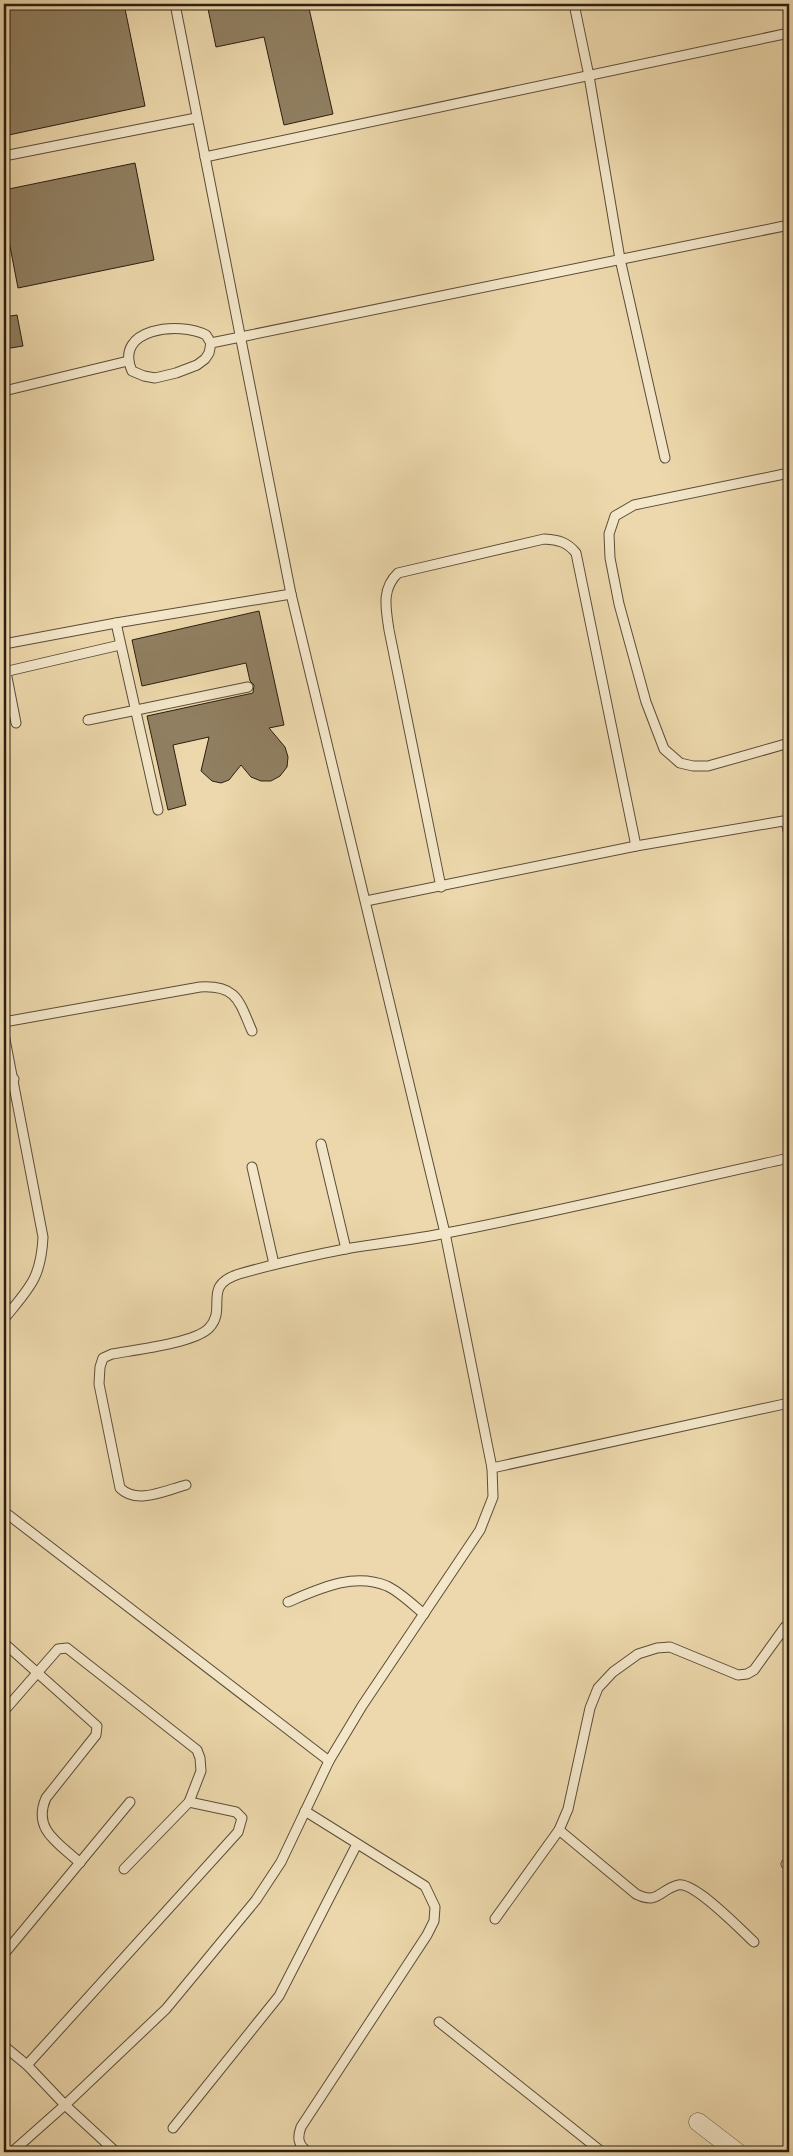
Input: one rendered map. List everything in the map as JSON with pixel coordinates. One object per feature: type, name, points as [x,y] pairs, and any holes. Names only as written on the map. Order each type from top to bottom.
[{"type":"street","points":[[698,2122],[737,2152]]},
{"type":"lane","points":[[12,2152],[65,2105],[166,2009],[256,1900],[281,1862],[329,1761],[480,1530],[493,1497],[492,1468],[446,1233],[291,594],[175,4]]},
{"type":"lane","points":[[574,4],[589,76],[620,258],[665,458]]},
{"type":"lane","points":[[205,157],[789,33]]},
{"type":"lane","points":[[4,156],[196,118]]},
{"type":"lane","points":[[210,343],[789,225]]},
{"type":"lane","points":[[189,328],[206,335],[210,343],[209,353],[197,365],[155,378],[132,371],[128,361],[129,349],[136,338],[151,332],[189,328]]},
{"type":"lane","points":[[4,391],[128,361]]},
{"type":"lane","points":[[789,473],[634,505],[615,516],[609,534],[610,558],[619,604],[646,702],[664,749],[680,763],[693,766],[708,766],[789,742]]},
{"type":"lane","points":[[441,887],[389,630],[386,610],[390,581],[398,573],[544,539],[558,540],[569,544],[576,553],[636,846]]},
{"type":"lane","points":[[4,644],[291,594]]},
{"type":"lane","points":[[116,623],[158,810]]},
{"type":"lane","points":[[16,723],[5,672],[120,645]]},
{"type":"lane","points":[[88,720],[248,688]]},
{"type":"lane","points":[[366,901],[636,846],[788,821],[789,835]]},
{"type":"lane","points":[[4,1022],[200,987],[218,986],[231,991],[242,1008],[252,1031]]},
{"type":"lane","points":[[4,1034],[43,1238],[39,1271],[30,1287],[4,1319]]},
{"type":"lane","points":[[4,1081],[14,1079]]},
{"type":"lane","points":[[321,1144],[346,1249]]},
{"type":"lane","points":[[186,1485],[138,1497],[127,1495],[120,1488],[99,1384],[100,1367],[104,1358],[112,1354],[181,1341],[200,1335],[210,1327],[216,1317],[216,1291],[221,1283],[229,1277],[274,1264],[346,1249],[446,1233],[789,1158]]},
{"type":"lane","points":[[252,1167],[274,1264]]},
{"type":"lane","points":[[492,1468],[789,1403]]},
{"type":"lane","points":[[6,1513],[329,1761]]},
{"type":"lane","points":[[288,1602],[329,1585],[361,1580],[388,1587],[424,1614]]},
{"type":"lane","points":[[494,1919],[559,1830],[568,1809],[590,1708],[598,1688],[613,1672],[638,1654],[658,1648],[670,1647],[738,1675],[747,1674],[754,1670],[789,1624]]},
{"type":"lane","points":[[4,1643],[97,1726],[96,1735],[46,1798],[42,1808],[41,1818],[45,1828],[80,1863]]},
{"type":"lane","points":[[4,1711],[58,1649],[67,1648],[197,1750],[201,1771],[189,1802],[124,1869]]},
{"type":"lane","points":[[4,1954],[130,1802]]},
{"type":"lane","points":[[27,2066],[238,1832],[242,1818],[236,1812],[189,1802]]},
{"type":"lane","points":[[305,1811],[425,1886],[436,1907],[434,1921],[427,1935],[301,2126],[298,2141],[308,2152]]},
{"type":"lane","points":[[559,1830],[636,1894],[645,1899],[652,1898],[677,1885],[691,1888],[754,1942]]},
{"type":"lane","points":[[173,2128],[279,1996],[357,1844]]},
{"type":"lane","points":[[439,2022],[602,2152]]},
{"type":"lane","points":[[4,2046],[116,2152]]},
{"type":"building","points":[[4,4],[124,4],[145,106],[4,136]]},
{"type":"building","points":[[207,4],[308,4],[333,114],[284,125],[264,37],[216,47]]},
{"type":"building","points":[[135,163],[154,260],[18,288],[4,215],[4,190]]},
{"type":"building","points":[[17,315],[23,346],[4,349],[4,317]]},
{"type":"building","points":[[259,611],[284,725],[269,728],[285,747],[288,757],[287,767],[280,776],[271,781],[261,781],[251,777],[241,765],[229,780],[221,783],[212,781],[201,771],[209,737],[173,745],[186,805],[168,810],[147,716],[253,693],[254,685],[250,681],[246,663],[142,686],[132,640]]}]
